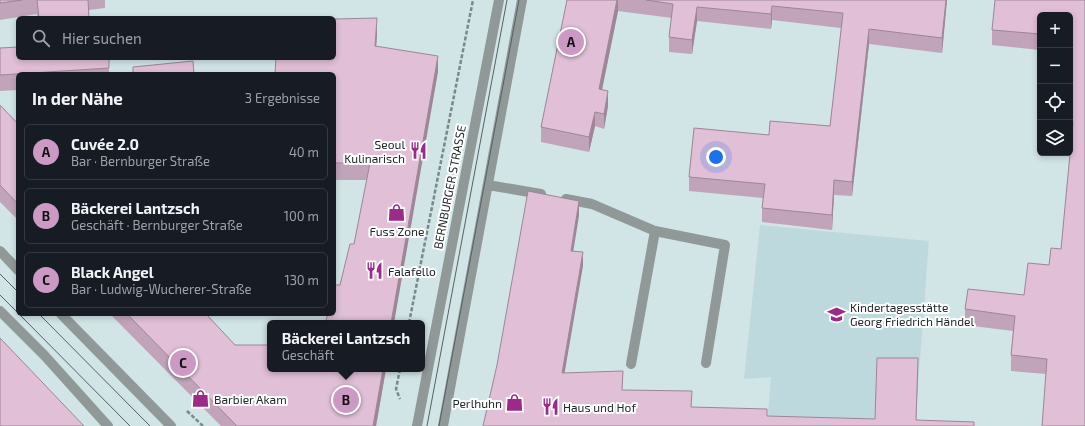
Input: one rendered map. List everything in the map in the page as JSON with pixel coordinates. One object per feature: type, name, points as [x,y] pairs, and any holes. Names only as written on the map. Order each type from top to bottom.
[{"type":"street","name":"BERNBURGER STRASSE","points":[[416,426],[499,0]]},
{"type":"street","points":[[443,426],[522,0]]},
{"type":"street","points":[[488,185],[592,204],[654,231],[725,245],[706,363]]},
{"type":"street","points":[[631,364],[654,231]]},
{"type":"street","points":[[0,251],[16,268]]},
{"type":"street","points":[[0,311],[45,356],[108,426]]},
{"type":"street","points":[[63,316],[171,426]]},
{"type":"path","points":[[410,320],[473,0]]},
{"type":"path","points":[[399,372],[396,389],[404,405]]},
{"type":"shaded area","name":"Kindertagesstätte Georg Friedrich Händel","points":[[760,225],[929,241],[915,426],[767,426],[771,377],[744,379]]},
{"type":"building","points":[[0,0],[22,0],[0,3]]},
{"type":"building","points":[[37,0],[88,0],[89,16],[39,16]]},
{"type":"building","points":[[567,0],[617,0],[599,89],[608,91],[604,114],[595,112],[589,137],[541,127]]},
{"type":"building","points":[[646,0],[946,0],[942,38],[869,29],[852,182],[834,180],[832,215],[762,208],[765,184],[689,177],[694,128],[769,135],[770,121],[830,126],[843,13],[772,6],[771,14],[697,7],[692,40],[669,37],[673,4]]},
{"type":"building","points":[[995,0],[1085,0],[1085,426],[1042,426],[1047,359],[1011,355],[1015,316],[965,309],[968,289],[1024,295],[1028,263],[1049,265],[1051,248],[1061,249],[1070,156],[1073,156],[1073,12],[1037,12],[1037,34],[992,30]]},
{"type":"building","points":[[377,18],[375,46],[438,56],[392,320],[326,320],[327,316],[336,316],[336,285],[340,285],[350,244],[354,244],[370,163],[336,163],[336,72],[275,72],[276,60],[336,60],[336,19]]},
{"type":"building","points":[[16,47],[16,60],[109,60],[109,68],[47,72],[16,72],[16,74],[0,75],[0,48]]},
{"type":"building","points":[[193,61],[194,72],[133,72],[133,67]]},
{"type":"building","points":[[0,105],[16,122],[16,202],[0,185]]},
{"type":"building","points":[[528,191],[579,201],[571,251],[583,252],[562,373],[623,371],[622,390],[692,391],[691,407],[767,409],[767,416],[875,419],[877,358],[918,358],[916,420],[974,422],[974,426],[483,426],[497,365]]},
{"type":"building","points":[[129,316],[208,316],[235,345],[267,345],[267,372],[382,372],[373,426],[237,426]]},
{"type":"building","points":[[0,338],[84,426],[0,426]]},
{"type":"tram line","points":[[427,426],[507,0]]},
{"type":"tram line","points":[[439,426],[519,0]]},
{"type":"tram line","points":[[0,274],[16,290]]},
{"type":"tram line","points":[[0,295],[16,311]]},
{"type":"tram line","points":[[21,316],[130,426]]},
{"type":"tram line","points":[[41,316],[150,426]]},
{"type":"place","name":"Cuvée 2.0","points":[[571,42]]},
{"type":"place","name":"Seoul Kulinarisch","points":[[418,151]]},
{"type":"place","name":"Fuss Zone","points":[[397,212]]},
{"type":"place","name":"Falafello","points":[[375,271]]},
{"type":"place","name":"Kindertagesstätte Georg Friedrich Händel","points":[[837,314]]},
{"type":"place","name":"Black Angel","points":[[183,363]]},
{"type":"place","name":"Barbier Akam","points":[[201,399]]},
{"type":"place","name":"Bäckerei Lantzsch","points":[[346,400]]},
{"type":"place","name":"Perlhuhn","points":[[515,403]]},
{"type":"place","name":"Haus und Hof","points":[[550,407]]}]
